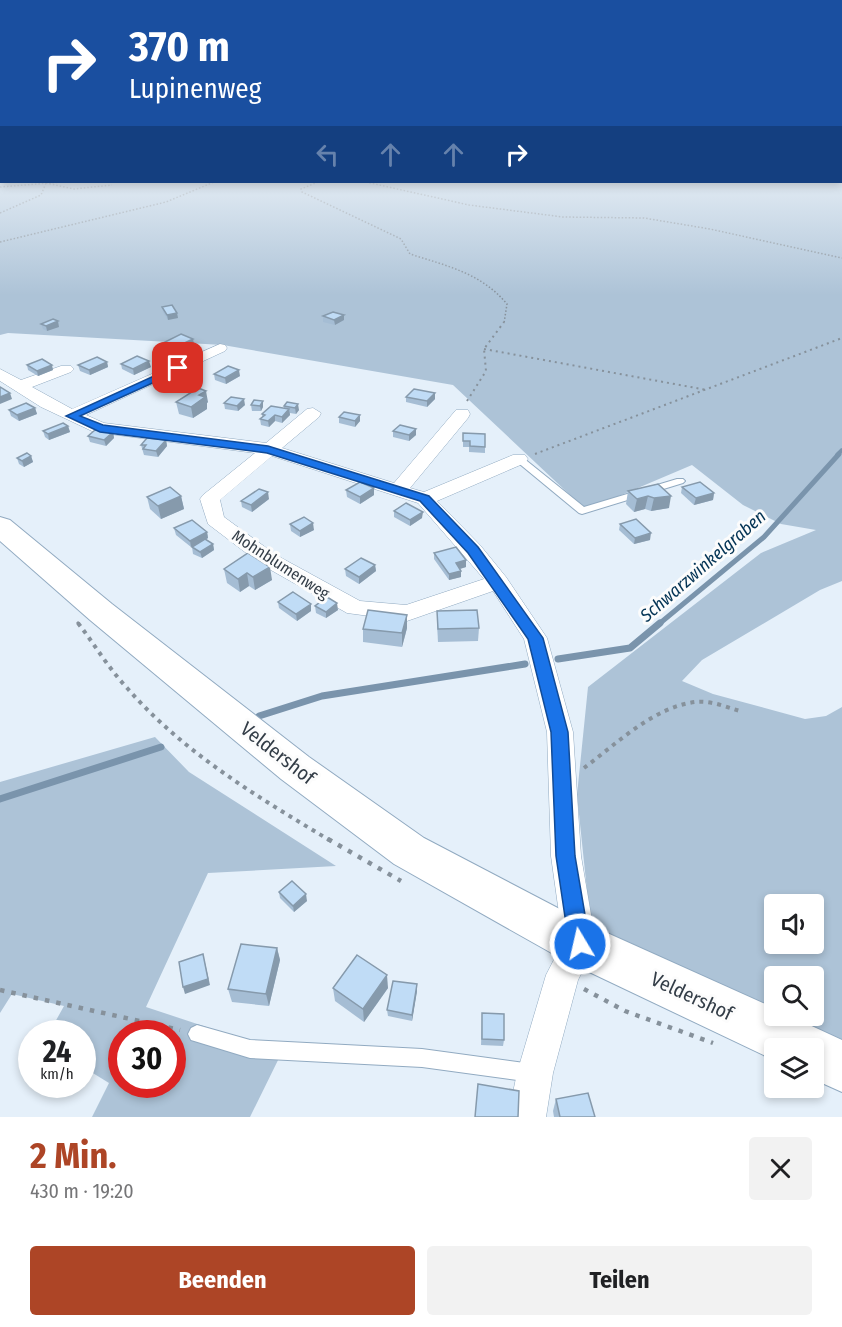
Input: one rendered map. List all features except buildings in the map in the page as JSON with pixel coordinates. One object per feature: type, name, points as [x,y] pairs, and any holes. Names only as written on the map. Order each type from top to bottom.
[{"type":"main road","name":"Veldershof","points":[[0,526],[101,612],[286,760],[409,851],[571,960],[778,1038]]},
{"type":"main road","points":[[824,1058],[842,1066]]},
{"type":"street","points":[[71,416],[220,348]]},
{"type":"street","points":[[18,387],[66,369]]},
{"type":"street","points":[[0,374],[18,387],[71,416],[100,428],[268,449],[425,499],[473,550],[498,582],[535,638],[560,732],[571,960],[535,1073],[527,1117]]},
{"type":"street","name":"Mohnblumenweg","points":[[314,413],[210,499],[215,520],[269,560],[355,608],[406,613],[498,582]]},
{"type":"street","points":[[397,491],[462,414]]},
{"type":"street","points":[[425,499],[519,459]]},
{"type":"lane","points":[[519,459],[582,511],[680,482]]},
{"type":"lane","points":[[197,1034],[250,1048],[422,1058],[535,1073]]},
{"type":"path","points":[[0,213],[41,195],[42,191]]},
{"type":"path","points":[[0,242],[166,202],[192,191]]},
{"type":"path","points":[[301,191],[401,239],[410,254],[483,278],[495,288],[507,304],[504,324],[484,349],[486,370],[470,393],[462,414]]},
{"type":"path","points":[[407,191],[469,205],[562,217],[644,218],[699,227],[842,258]]},
{"type":"path","points":[[519,459],[709,390],[842,338]]},
{"type":"path","points":[[484,349],[709,390]]},
{"type":"path","points":[[563,795],[574,776],[608,750],[642,727],[680,706],[695,702],[713,703],[740,711]]},
{"type":"path","points":[[571,960],[625,1011],[723,1047]]},
{"type":"path","points":[[0,990],[197,1034]]},
{"type":"shaded area","points":[[0,191],[842,191],[842,581],[820,590],[702,660],[682,681],[713,694],[805,719],[826,716],[842,707],[842,1042],[806,1026],[824,1026],[824,966],[764,966],[764,1007],[591,929],[577,795],[588,687],[761,553],[816,530],[781,524],[743,505],[692,465],[586,510],[453,385],[223,345],[8,333],[0,335]]},
{"type":"shaded area","points":[[155,737],[189,772],[336,866],[208,873],[146,1007],[185,1020],[108,1020],[108,1082],[96,1075],[96,1020],[56,1020],[64,1006],[12,994],[0,1013],[0,782]]},
{"type":"shaded area","points":[[186,1020],[282,1052],[250,1117],[92,1117],[108,1085],[108,1098],[186,1098]]},
{"type":"waterway","name":"Schwarzwinkelgraben","points":[[837,455],[842,450]]},
{"type":"waterway","name":"Schwarzwinkelgraben","points":[[659,624],[764,537],[839,454]]},
{"type":"waterway","name":"Schwarzwinkelgraben","points":[[558,659],[630,648],[660,623]]},
{"type":"waterway","name":"Schwarzwinkelgraben","points":[[259,716],[322,696],[525,664]]},
{"type":"waterway","name":"Schwarzwinkelgraben","points":[[0,799],[161,747]]},
{"type":"route","points":[[178,368],[71,416],[100,428],[268,449],[425,499],[473,550],[498,582],[535,638],[560,732],[566,856],[580,944]]}]
